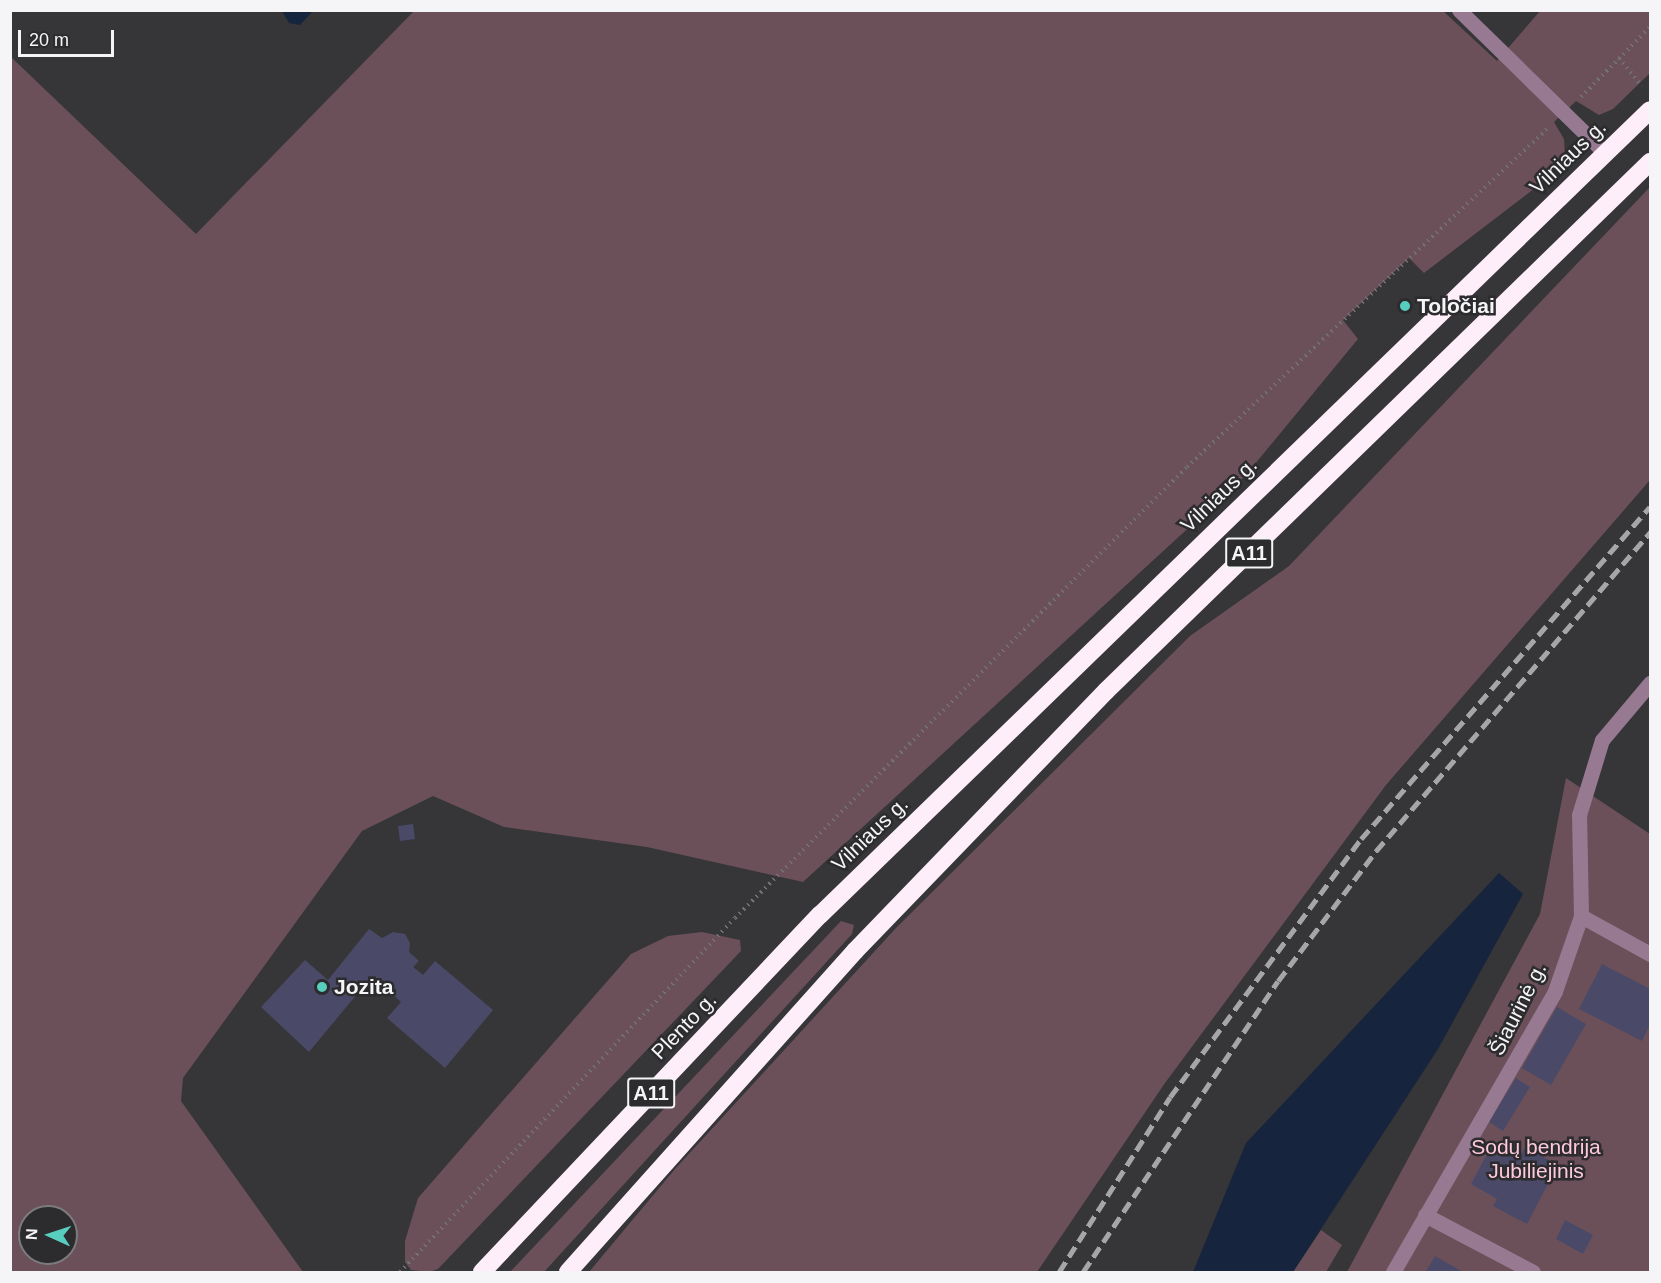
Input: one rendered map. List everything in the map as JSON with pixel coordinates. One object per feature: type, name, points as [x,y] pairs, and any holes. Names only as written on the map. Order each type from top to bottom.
[{"type":"highway","name":"Vilniaus g.","points":[[820,915],[1650,110]]},
{"type":"highway","name":"A11","points":[[568,1272],[855,951],[1106,691],[1650,162]]},
{"type":"highway","name":"Plento g.","points":[[482,1272],[820,915]]},
{"type":"street","points":[[1459,10],[1605,153]]},
{"type":"street","name":"Šiaurinė g.","points":[[1393,1272],[1555,992],[1581,916],[1579,815],[1602,740],[1650,683]]},
{"type":"street","points":[[1581,916],[1650,954]]},
{"type":"street","points":[[1425,1215],[1533,1272]]},
{"type":"path","points":[[400,1272],[735,918],[1187,467],[1564,113],[1650,27]]},
{"type":"path","points":[[1619,58],[1644,88]]},
{"type":"green space","points":[[1442,10],[1497,61],[1540,11],[1650,11],[1650,73],[1613,109],[1599,115],[1576,101],[1554,122],[1564,139],[1565,155],[1556,172],[1424,273],[1409,258],[1343,320],[1358,339],[1245,476],[803,882],[647,847],[504,827],[433,796],[362,831],[183,1078],[181,1101],[303,1272],[11,1272],[10,56],[196,234],[414,11]]},
{"type":"green space","points":[[1650,187],[1650,480],[1386,785],[1165,1083],[1037,1272],[589,1272],[675,1169],[896,928],[1190,636],[1289,566]]},
{"type":"green space","name":"Sodų bendrija Jubiliejinis","points":[[1566,778],[1650,834],[1650,1272],[1347,1272],[1540,914]]},
{"type":"green space","points":[[841,921],[854,925],[852,934],[544,1272],[510,1272]]},
{"type":"green space","points":[[702,932],[740,940],[741,951],[438,1269],[429,1272],[411,1270],[405,1262],[405,1241],[418,1198],[631,954],[668,936]]},
{"type":"green space","points":[[1321,1230],[1342,1245],[1326,1272],[1293,1272]]},
{"type":"water","points":[[282,11],[313,11],[300,25],[289,23]]},
{"type":"water","points":[[1499,873],[1523,894],[1438,1049],[1293,1272],[1193,1272],[1246,1143]]},
{"type":"building","points":[[413,824],[415,839],[400,841],[398,826]]},
{"type":"building","points":[[369,929],[382,938],[393,932],[405,934],[410,943],[409,952],[419,961],[413,967],[423,975],[435,961],[493,1010],[445,1068],[387,1018],[401,1002],[372,976],[309,1052],[261,1007],[305,960],[328,980]]},
{"type":"building","points":[[1602,964],[1650,989],[1650,1024],[1642,1041],[1579,1009]]},
{"type":"building","points":[[1557,1007],[1586,1024],[1551,1085],[1522,1068]]},
{"type":"building","points":[[1516,1078],[1530,1087],[1503,1131],[1489,1122]]},
{"type":"building","points":[[1493,1143],[1519,1158],[1525,1147],[1558,1165],[1527,1224],[1493,1206],[1497,1199],[1471,1184]]},
{"type":"building","points":[[1565,1220],[1593,1235],[1583,1254],[1556,1239]]},
{"type":"building","points":[[1435,1256],[1463,1272],[1426,1271]]},
{"type":"railway","points":[[1059,1272],[1170,1097],[1361,839],[1650,507]]},
{"type":"railway","points":[[1083,1272],[1278,981],[1376,851],[1650,532]]},
{"type":"place","name":"Toločiai","points":[[1405,306]]},
{"type":"place","name":"Jozita","points":[[322,987]]}]
